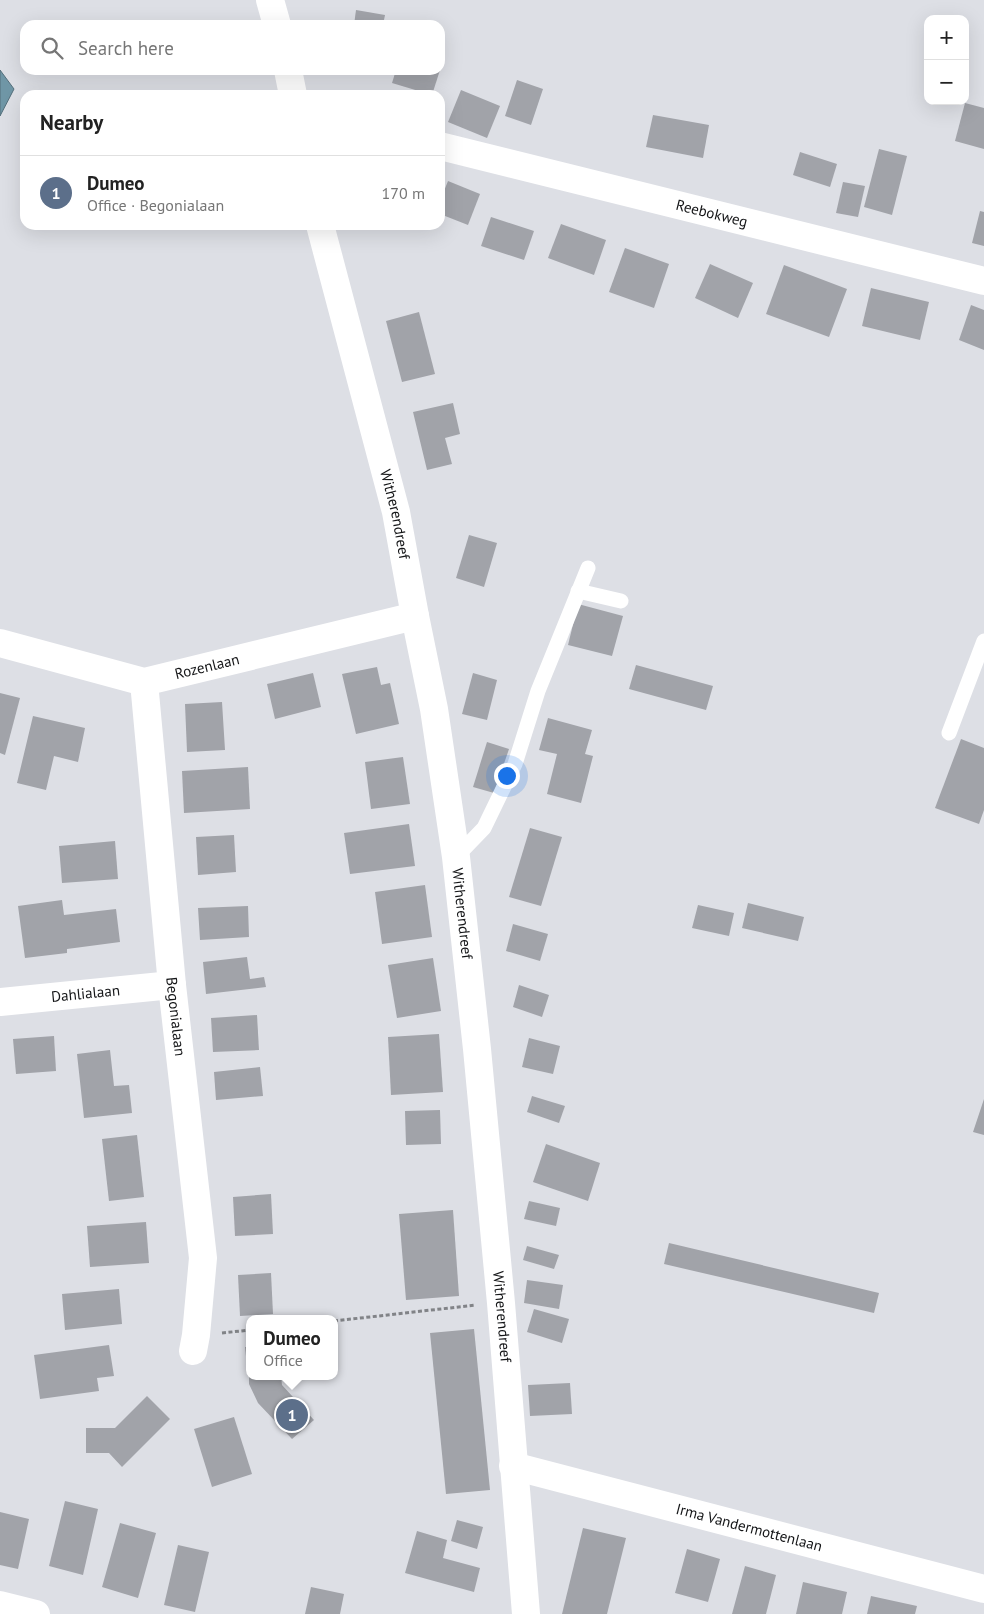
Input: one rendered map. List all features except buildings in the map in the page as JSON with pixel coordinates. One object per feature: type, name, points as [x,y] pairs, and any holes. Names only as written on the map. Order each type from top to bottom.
[{"type":"street","points":[[270,0],[276,20]]},
{"type":"street","points":[[289,75],[292,90]]},
{"type":"street","name":"Reebokweg","points":[[445,147],[984,282]]},
{"type":"street","name":"Witherendreef","points":[[321,230],[396,512],[434,709],[456,858],[477,1049],[526,1614]]},
{"type":"street","name":"Rozenlaan","points":[[0,644],[144,682],[415,616]]},
{"type":"street","name":"Begonialaan","points":[[144,682],[172,985],[203,1258],[193,1351]]},
{"type":"street","name":"Dahlialaan","points":[[0,1002],[172,985]]},
{"type":"street","name":"Irma Vandermottenlaan","points":[[513,1466],[984,1590]]},
{"type":"street","points":[[0,1605],[36,1614]]},
{"type":"lane","points":[[456,858],[484,828],[515,764],[538,691],[588,568]]},
{"type":"lane","points":[[578,591],[621,601]]},
{"type":"lane","points":[[949,733],[984,641]]},
{"type":"path","points":[[338,1320],[500,1303]]},
{"type":"water","points":[[0,70],[14,89],[0,116]]},
{"type":"place","name":"Dumeo","points":[[292,1415]]}]
